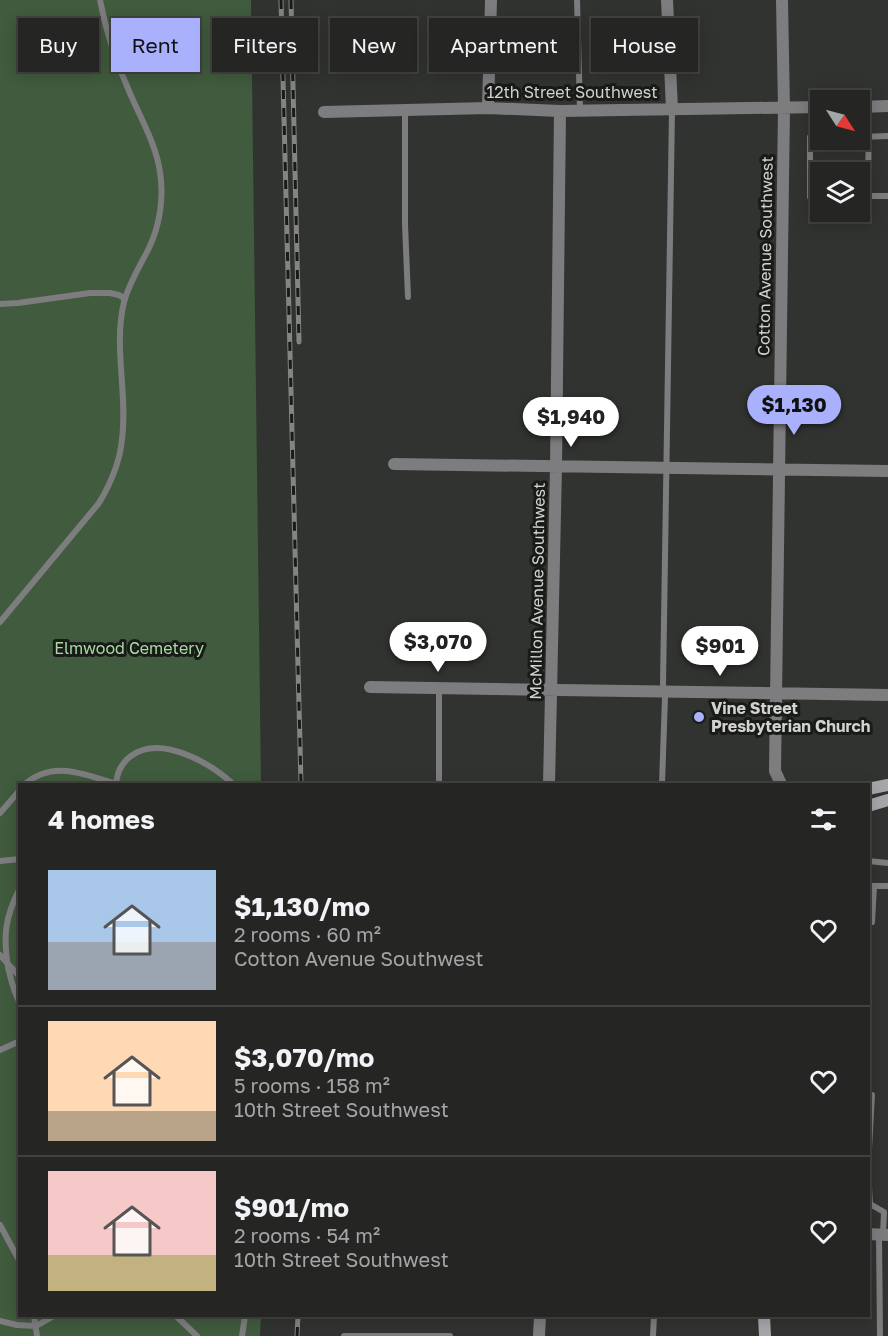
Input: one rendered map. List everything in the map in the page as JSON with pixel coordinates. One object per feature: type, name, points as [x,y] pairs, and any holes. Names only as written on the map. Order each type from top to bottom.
[{"type":"street","points":[[489,108],[491,0]]},
{"type":"street","points":[[667,0],[672,109]]},
{"type":"street","name":"Cotton Avenue Southwest","points":[[781,783],[775,771],[775,693],[784,108],[782,0]]},
{"type":"street","points":[[870,107],[888,106]]},
{"type":"street","name":"12th Street Southwest","points":[[324,112],[489,108],[560,111],[810,107]]},
{"type":"street","name":"McMillon Avenue Southwest","points":[[549,783],[556,467],[560,111]]},
{"type":"street","points":[[394,464],[888,471]]},
{"type":"street","points":[[370,687],[888,694]]},
{"type":"street","points":[[776,765],[788,783]]},
{"type":"street","points":[[870,789],[888,785]]},
{"type":"street","points":[[870,805],[888,800]]},
{"type":"street","points":[[539,1336],[540,1317]]},
{"type":"street","points":[[764,1317],[765,1336]]},
{"type":"lane","points":[[0,622],[99,503],[114,473],[120,453],[123,429],[121,318],[130,285],[150,246],[161,206],[162,189],[156,154],[118,65],[100,0]]},
{"type":"lane","points":[[577,0],[580,110]]},
{"type":"lane","points":[[405,109],[405,224],[408,297]]},
{"type":"lane","points":[[662,783],[672,109]]},
{"type":"lane","points":[[870,136],[888,136]]},
{"type":"lane","points":[[870,196],[888,196]]},
{"type":"lane","points":[[0,304],[90,293],[110,293],[125,299]]},
{"type":"lane","points":[[888,687],[888,694]]},
{"type":"lane","points":[[439,688],[439,783]]},
{"type":"lane","points":[[116,783],[119,770],[128,758],[142,750],[152,749],[177,752],[194,758],[210,766],[232,783]]},
{"type":"lane","points":[[27,783],[40,775],[68,770],[113,783]]},
{"type":"lane","points":[[0,813],[18,792]]},
{"type":"lane","points":[[0,861],[18,860]]},
{"type":"lane","points":[[870,861],[888,863]]},
{"type":"lane","points":[[870,922],[872,922],[871,886],[888,886]]},
{"type":"lane","points":[[18,892],[2,937],[13,990],[18,999]]},
{"type":"lane","points":[[0,954],[18,975]]},
{"type":"lane","points":[[0,1050],[18,1042]]},
{"type":"lane","points":[[870,1132],[872,1095]]},
{"type":"lane","points":[[870,1204],[884,1212],[880,1235],[880,1336]]},
{"type":"lane","points":[[0,1225],[18,1258]]},
{"type":"lane","points":[[34,1317],[37,1336]]},
{"type":"lane","points":[[0,1321],[36,1326],[52,1317]]},
{"type":"lane","points":[[177,1317],[197,1336]]},
{"type":"lane","points":[[242,1336],[246,1317]]},
{"type":"lane","points":[[653,1336],[654,1317]]},
{"type":"lane","points":[[344,1336],[450,1336]]},
{"type":"green space","name":"Elmwood Cemetery","points":[[0,0],[251,0],[251,18],[212,18],[212,72],[252,72],[261,783],[18,783],[18,1317],[261,1317],[260,1336],[0,1336]]},
{"type":"railway","points":[[281,0],[301,783]]},
{"type":"railway","points":[[291,0],[299,342]]},
{"type":"railway","points":[[297,1336],[298,1317]]},
{"type":"place","name":"Vine Street Presbyterian Church","points":[[699,717]]}]
